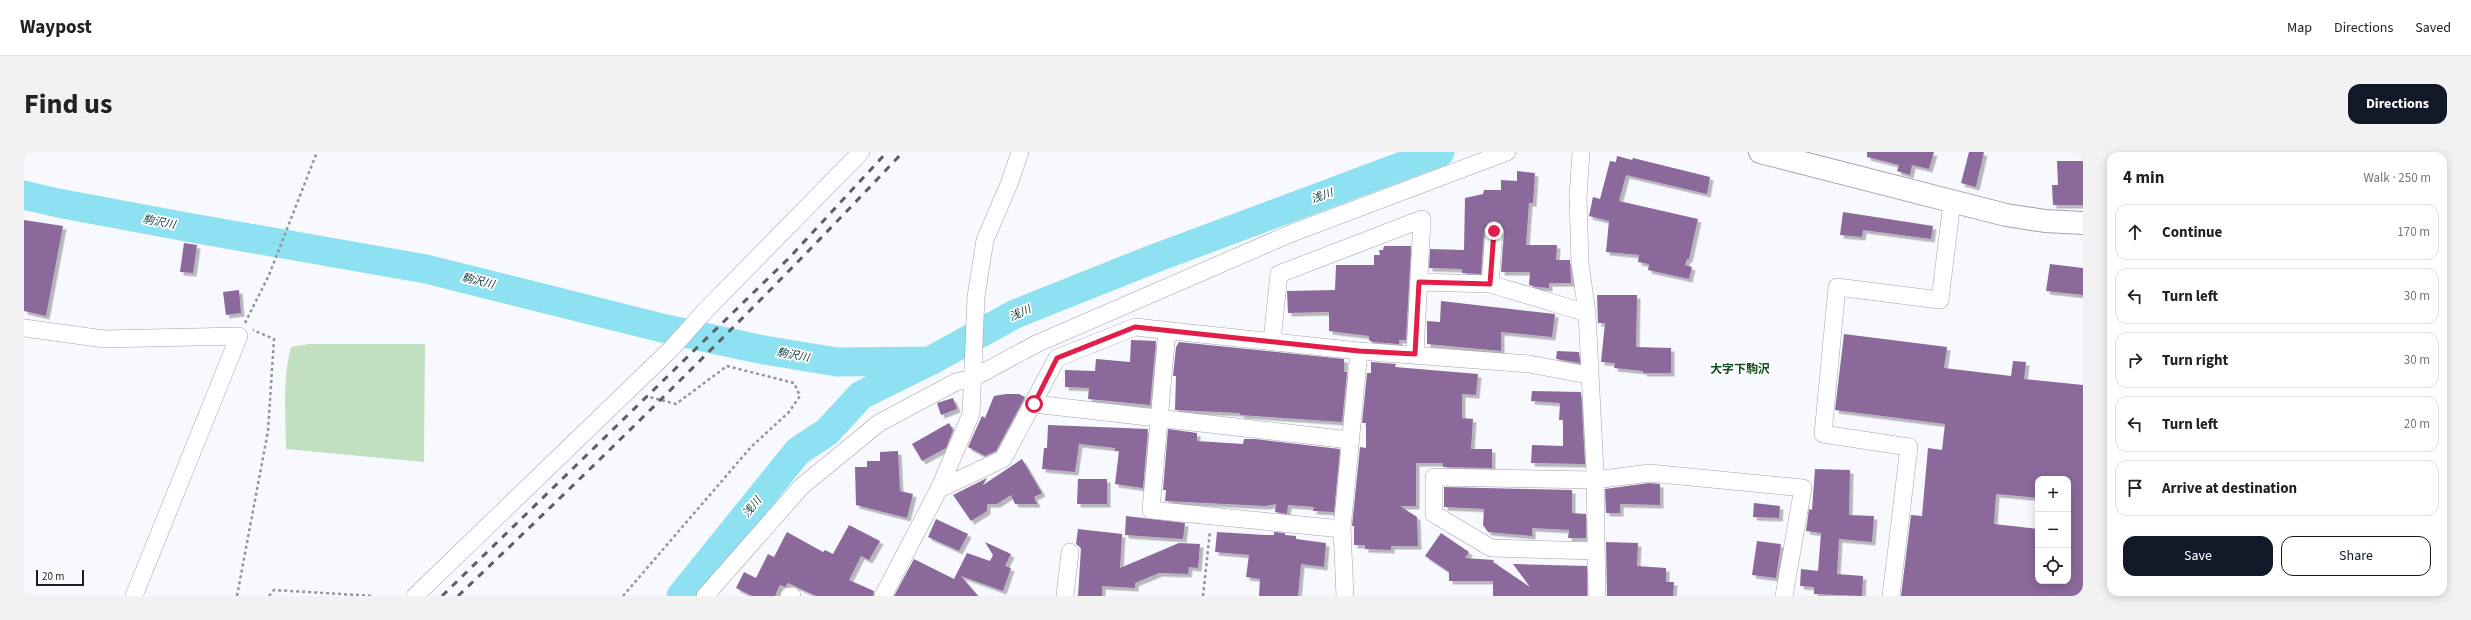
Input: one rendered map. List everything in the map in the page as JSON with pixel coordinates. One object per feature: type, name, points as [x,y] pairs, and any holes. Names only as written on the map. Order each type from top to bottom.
[{"type":"street","points":[[415,596],[671,349],[704,312],[861,152]]},
{"type":"street","points":[[883,596],[939,489],[971,414],[976,297],[985,240],[1009,184],[1020,152]]},
{"type":"street","points":[[704,596],[801,487],[844,449],[879,423],[956,382],[973,378],[1036,344],[1292,233],[1507,152]]},
{"type":"street","points":[[1582,152],[1578,197],[1580,262],[1587,313],[1588,374],[1595,480],[1598,596]]},
{"type":"street","points":[[1760,152],[1952,202],[2045,222],[2083,222]]},
{"type":"street","points":[[1892,596],[1910,447],[1823,434],[1837,287],[1940,300],[1952,202]]},
{"type":"street","points":[[1272,341],[1279,274],[1422,219],[1415,354]]},
{"type":"street","points":[[1490,284],[1494,231]]},
{"type":"street","points":[[1419,282],[1490,284],[1587,313]]},
{"type":"street","points":[[939,489],[1003,459],[1034,404],[1057,358],[1135,327],[1359,351],[1415,354],[1529,364],[1588,374]]},
{"type":"street","points":[[24,328],[104,339],[239,336],[134,596]]},
{"type":"street","points":[[1167,331],[1151,510],[1342,529]]},
{"type":"street","points":[[1345,596],[1342,529],[1359,351]]},
{"type":"street","points":[[1034,404],[1350,440]]},
{"type":"street","points":[[1596,551],[1491,548],[1434,514],[1434,477],[1595,480],[1649,473],[1803,488],[1784,596]]},
{"type":"street","points":[[1065,596],[1070,552]]},
{"type":"path","points":[[237,596],[268,431],[274,338],[244,326],[269,275],[287,225],[317,152]]},
{"type":"path","points":[[623,596],[751,447],[789,412],[800,396],[794,383],[727,366],[676,404],[626,392]]},
{"type":"path","points":[[1204,596],[1210,551],[1211,517]]},
{"type":"path","points":[[269,596],[274,590],[374,596]]},
{"type":"green space","points":[[309,344],[425,344],[424,462],[286,449],[285,385],[288,359],[291,347]]},
{"type":"building","points":[[1867,152],[1934,152],[1929,169],[1912,165],[1910,175],[1897,171],[1899,165],[1867,157]]},
{"type":"building","points":[[1969,152],[1984,152],[1976,187],[1961,183]]},
{"type":"building","points":[[1617,156],[1632,160],[1633,158],[1710,177],[1707,194],[1626,175],[1619,201],[1698,219],[1689,259],[1687,259],[1685,265],[1692,267],[1689,279],[1648,270],[1649,264],[1638,262],[1639,255],[1606,252],[1609,221],[1589,216],[1593,197],[1600,199],[1610,161],[1616,162]]},
{"type":"building","points":[[2057,161],[2083,161],[2083,205],[2053,205],[2052,185],[2058,185]]},
{"type":"building","points":[[1517,171],[1535,173],[1533,203],[1529,203],[1526,245],[1557,245],[1556,260],[1570,260],[1571,283],[1549,283],[1549,288],[1536,287],[1529,285],[1530,272],[1501,272],[1504,231],[1500,223],[1495,221],[1489,222],[1484,230],[1481,274],[1462,273],[1462,269],[1429,268],[1430,249],[1464,250],[1465,198],[1483,194],[1484,190],[1501,190],[1501,180],[1517,181]]},
{"type":"building","points":[[1843,212],[1933,226],[1931,239],[1863,230],[1862,237],[1840,235]]},
{"type":"building","points":[[24,220],[63,226],[46,316],[24,311]]},
{"type":"building","points":[[184,243],[197,245],[193,273],[180,272]]},
{"type":"building","points":[[1384,246],[1411,246],[1406,340],[1399,340],[1399,344],[1372,342],[1369,340],[1369,336],[1329,331],[1329,312],[1288,313],[1287,291],[1335,290],[1336,265],[1374,265],[1374,255],[1380,255],[1379,250],[1383,250]]},
{"type":"building","points":[[2050,264],[2083,268],[2083,295],[2046,291]]},
{"type":"building","points":[[239,290],[241,313],[226,315],[223,292]]},
{"type":"building","points":[[1597,295],[1637,295],[1636,347],[1671,348],[1671,373],[1643,373],[1643,371],[1614,368],[1615,363],[1601,362],[1605,323],[1598,323]]},
{"type":"building","points":[[1441,301],[1555,314],[1552,337],[1501,332],[1501,351],[1427,344],[1427,321],[1440,322]]},
{"type":"building","points":[[1844,334],[1947,347],[1944,368],[2011,376],[2013,361],[2026,362],[2024,379],[2083,385],[2083,596],[1901,596],[1911,515],[1922,516],[1928,448],[1942,450],[1945,424],[1835,410]]},
{"type":"building","points":[[1131,340],[1156,341],[1150,405],[1088,399],[1089,388],[1065,387],[1065,370],[1095,371],[1096,359],[1130,362]]},
{"type":"building","points":[[1179,342],[1344,359],[1344,372],[1347,372],[1342,422],[1240,415],[1240,413],[1175,410],[1176,376],[1173,376],[1176,347]]},
{"type":"building","points":[[1557,351],[1579,352],[1580,363],[1556,359]]},
{"type":"building","points":[[1371,362],[1396,364],[1395,367],[1478,374],[1476,395],[1462,394],[1462,418],[1473,419],[1471,449],[1492,449],[1492,468],[1443,467],[1443,463],[1416,463],[1416,506],[1400,506],[1417,517],[1418,546],[1391,546],[1391,550],[1365,549],[1365,545],[1354,545],[1354,526],[1352,526],[1360,447],[1366,448],[1366,423],[1362,423],[1367,373],[1371,373]]},
{"type":"building","points":[[1532,391],[1581,392],[1585,464],[1531,463],[1532,445],[1563,446],[1563,420],[1559,420],[1560,403],[1531,401]]},
{"type":"building","points":[[1019,394],[1025,397],[996,451],[985,456],[968,447],[982,416],[985,418],[994,396]]},
{"type":"building","points":[[953,398],[957,409],[941,415],[937,403]]},
{"type":"building","points":[[949,423],[953,430],[946,448],[922,461],[912,444]]},
{"type":"building","points":[[1048,425],[1148,429],[1143,488],[1115,484],[1119,451],[1115,451],[1115,448],[1079,444],[1075,472],[1042,469],[1044,448],[1047,448]]},
{"type":"building","points":[[1168,429],[1197,433],[1197,441],[1243,444],[1244,439],[1255,439],[1340,449],[1334,512],[1313,511],[1314,507],[1288,505],[1287,514],[1275,512],[1276,504],[1266,506],[1165,501],[1166,490],[1163,490]]},
{"type":"building","points":[[898,451],[900,491],[913,494],[907,518],[856,505],[855,467],[867,467],[867,461],[880,461],[880,452]]},
{"type":"building","points":[[1022,459],[1042,493],[1034,497],[1037,504],[1015,504],[1011,495],[997,504],[987,504],[987,511],[971,521],[953,495],[987,478],[983,485]]},
{"type":"building","points":[[1815,469],[1850,470],[1849,515],[1874,516],[1872,542],[1839,539],[1837,574],[1863,576],[1862,596],[1814,594],[1814,587],[1800,586],[1801,569],[1818,571],[1821,533],[1806,531],[1809,509],[1812,510]]},
{"type":"building","points":[[1078,479],[1107,479],[1107,504],[1077,504]]},
{"type":"building","points":[[1649,483],[1660,484],[1660,505],[1620,504],[1620,513],[1606,513],[1605,489]]},
{"type":"building","points":[[1444,487],[1572,490],[1572,513],[1586,514],[1586,538],[1568,538],[1569,530],[1532,528],[1532,536],[1488,532],[1483,525],[1484,509],[1444,507]]},
{"type":"building","points":[[1754,503],[1780,506],[1779,518],[1753,517]]},
{"type":"building","points":[[1126,516],[1185,523],[1183,539],[1125,535]]},
{"type":"building","points":[[936,519],[968,534],[959,551],[928,537]]},
{"type":"building","points":[[849,525],[880,541],[869,560],[861,556],[849,580],[874,591],[873,596],[816,596],[788,583],[785,587],[780,585],[775,596],[752,596],[736,588],[744,572],[756,578],[768,554],[774,557],[787,532],[823,552],[825,550],[833,554]]},
{"type":"building","points":[[1078,529],[1122,534],[1120,568],[1179,543],[1200,544],[1198,568],[1189,567],[1188,574],[1159,573],[1135,583],[1135,588],[1102,586],[1102,596],[1078,596],[1081,548],[1076,544]]},
{"type":"building","points":[[1217,532],[1265,535],[1274,535],[1274,532],[1285,533],[1285,535],[1296,536],[1296,539],[1326,543],[1324,567],[1301,564],[1298,596],[1259,596],[1260,579],[1246,577],[1249,555],[1215,552]]},
{"type":"building","points":[[1441,533],[1469,552],[1465,558],[1494,560],[1493,562],[1530,587],[1513,564],[1587,566],[1587,596],[1493,596],[1493,581],[1449,581],[1449,572],[1425,556]]},
{"type":"building","points":[[1757,541],[1781,544],[1776,578],[1752,575]]},
{"type":"building","points":[[985,542],[1011,554],[1005,566],[1011,568],[1003,591],[961,576],[978,596],[894,596],[914,559],[954,579],[967,553],[990,561],[993,555]]},
{"type":"building","points":[[1606,542],[1638,543],[1637,566],[1666,568],[1666,582],[1674,582],[1673,596],[1607,596]]},
{"type":"waterway","name":"浅川","points":[[681,596],[798,451],[827,432],[861,395],[930,361],[1015,314],[1153,259],[1440,152]]},
{"type":"waterway","name":"駒沢川","points":[[24,195],[58,203],[181,226],[426,269],[666,329],[764,350],[837,362],[930,361]]},
{"type":"railway","points":[[442,596],[789,258],[887,152]]},
{"type":"railway","points":[[458,596],[684,377],[794,266],[903,152]]},
{"type":"district","name":"大字下駒沢","points":[[1740,369]]},
{"type":"route","points":[[1034,404],[1057,358],[1135,327],[1359,351],[1415,354],[1419,282],[1490,284],[1494,231]]}]
